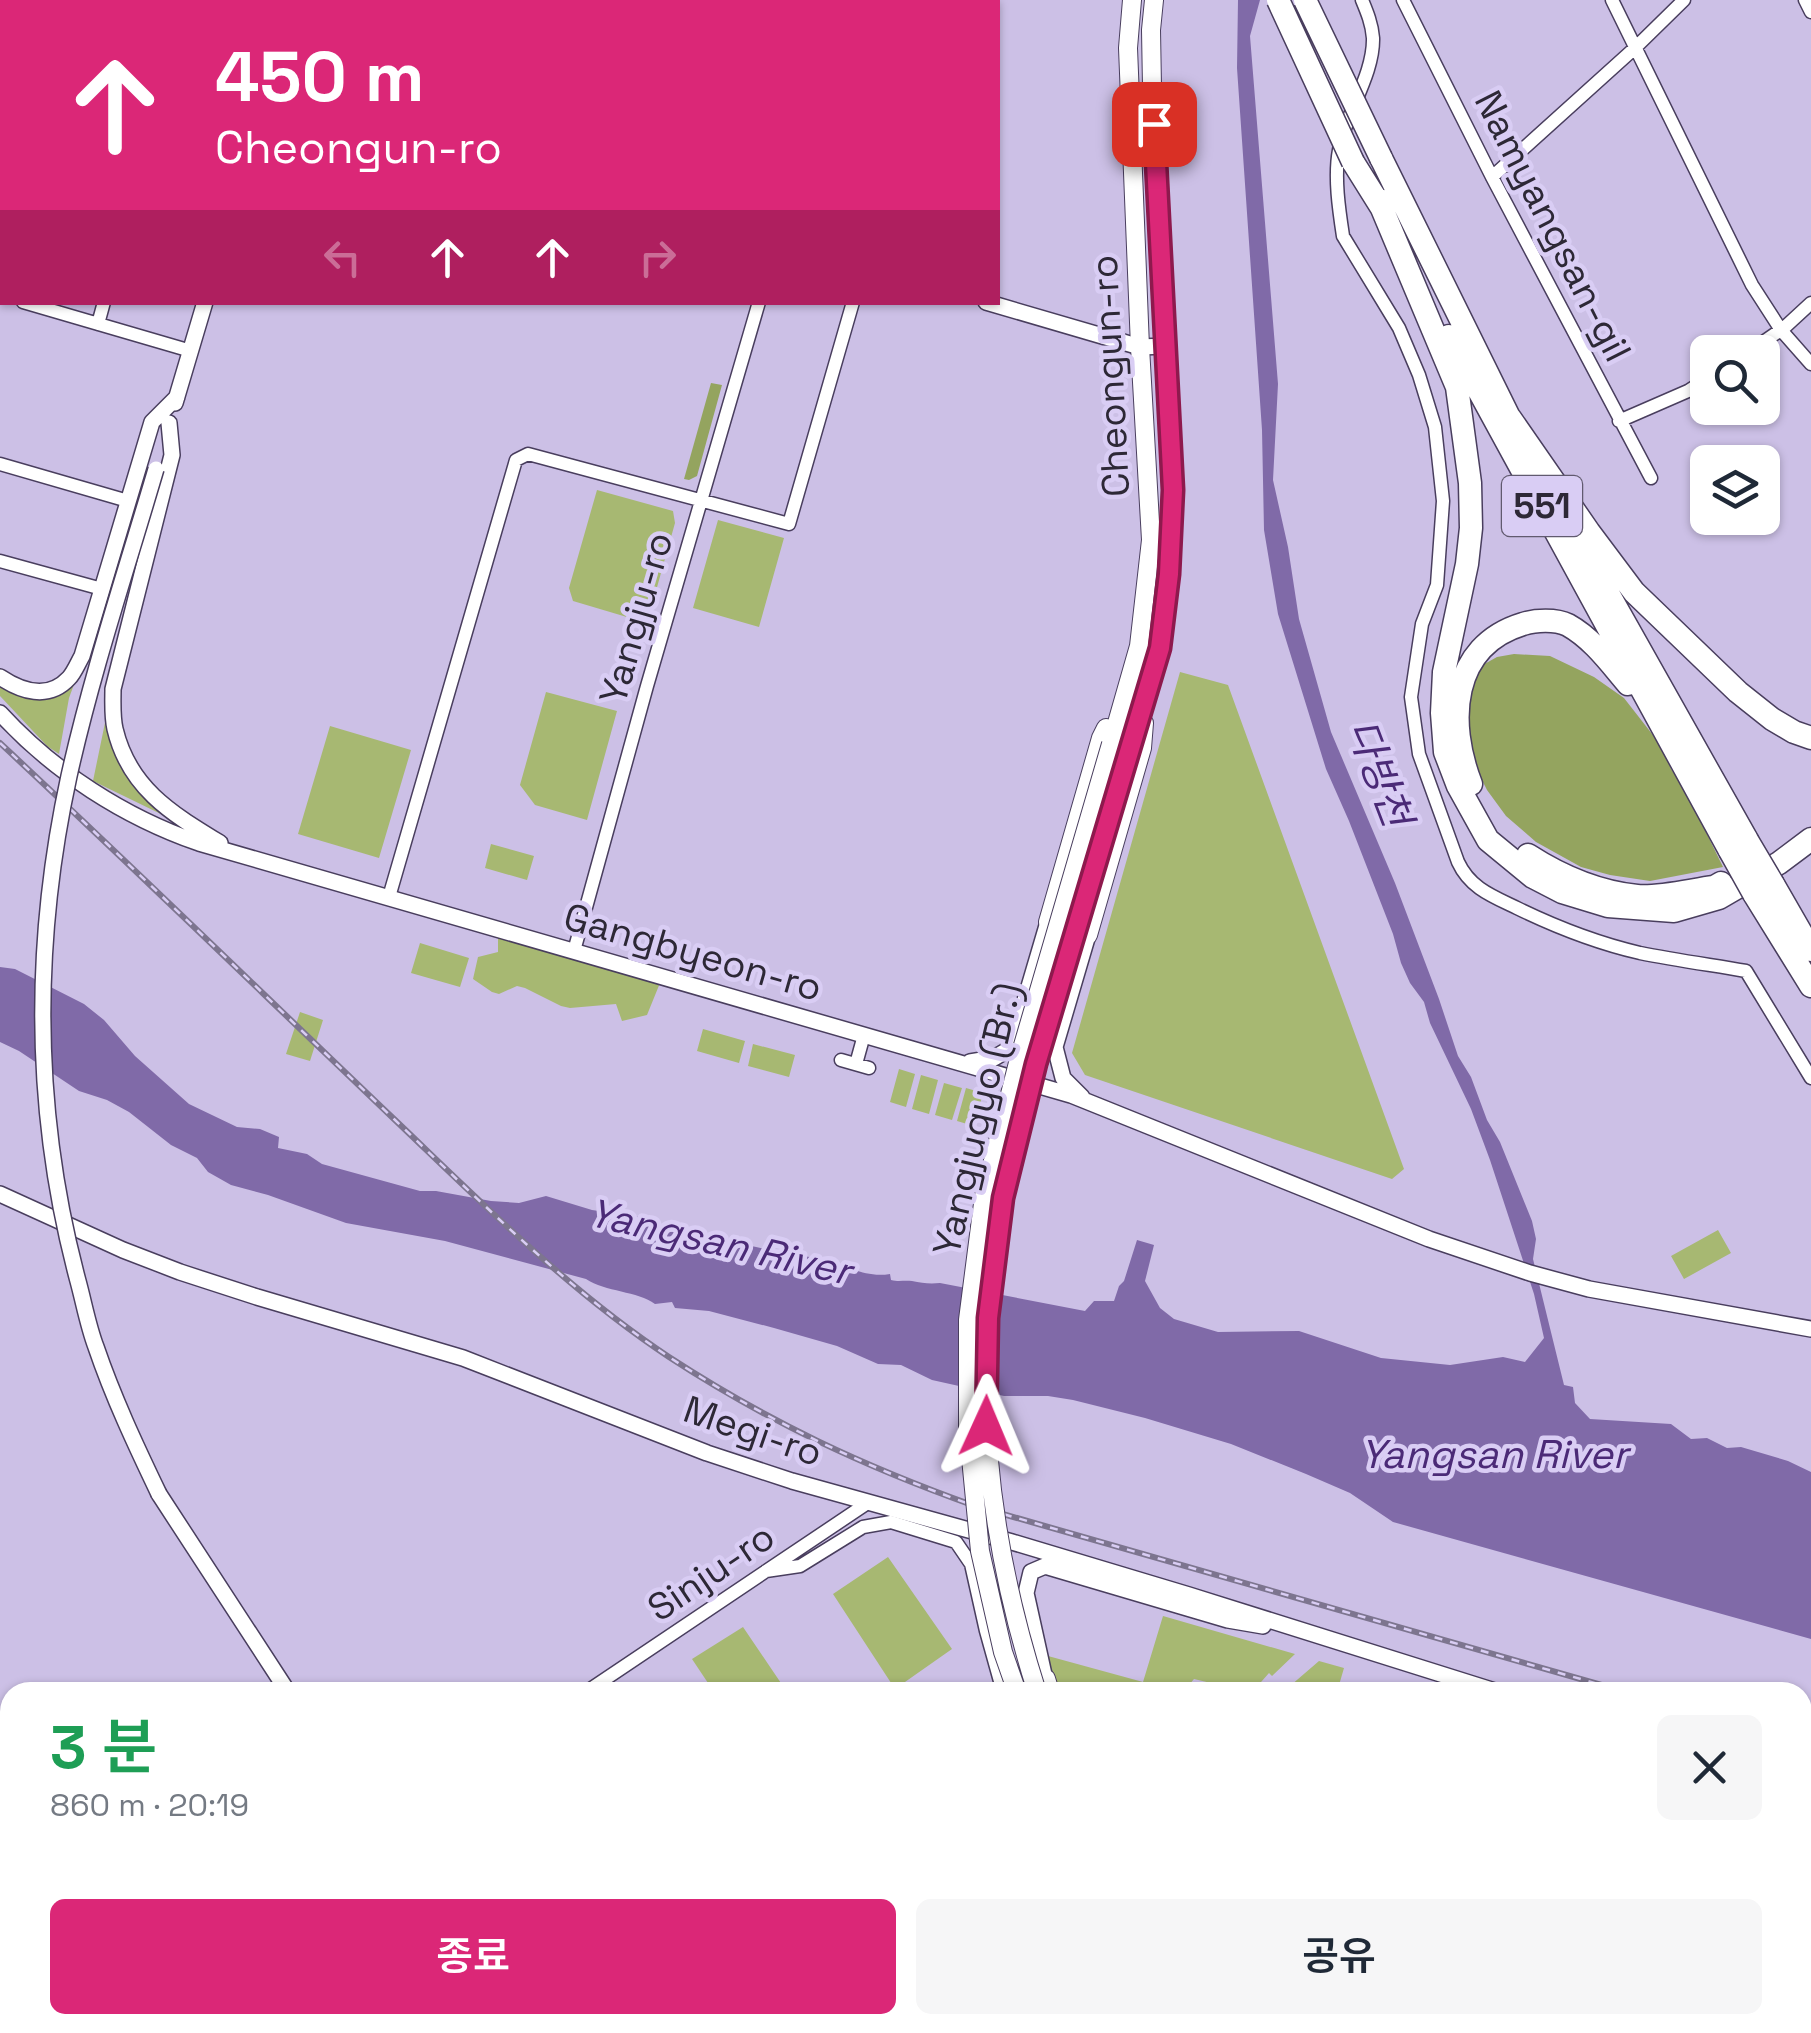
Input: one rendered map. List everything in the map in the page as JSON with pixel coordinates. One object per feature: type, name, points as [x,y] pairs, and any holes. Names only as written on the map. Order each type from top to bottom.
[{"type":"highway","name":"551","points":[[1278,0],[1353,162],[1378,200],[1662,724],[1739,845]]},
{"type":"highway","name":"551","points":[[1305,0],[1510,418],[1764,889],[1811,986]]},
{"type":"highway","points":[[1378,200],[1457,388],[1470,483],[1471,528],[1444,672],[1442,713],[1445,752],[1458,786],[1488,840],[1532,877],[1562,892],[1608,906],[1674,910],[1719,898],[1780,863],[1811,839]]},
{"type":"highway","points":[[1510,418],[1634,592],[1738,692],[1772,719],[1811,738]]},
{"type":"highway","points":[[1662,724],[1598,649],[1567,625],[1556,622],[1530,622],[1508,629],[1483,646],[1471,660],[1458,692],[1459,734],[1468,780],[1482,804],[1499,829],[1521,850],[1547,868],[1589,885],[1638,896],[1714,887],[1776,854],[1811,824]]},
{"type":"highway","name":"551","points":[[1764,889],[1811,950]]},
{"type":"main road","name":"Cheongun-ro","points":[[1119,747],[1127,688],[1139,646],[1151,540],[1128,48],[1132,0]]},
{"type":"main road","name":"Cheongun-ro","points":[[1119,747],[1148,685],[1160,648],[1173,490],[1152,87],[1154,0]]},
{"type":"main road","points":[[1088,935],[1142,748],[1148,685]]},
{"type":"main road","points":[[1048,922],[1101,738],[1127,688]]},
{"type":"main road","name":"Yangjugyo (Br.)","points":[[1041,1682],[1021,1642],[1000,1548],[986,1426],[988,1318],[1003,1198],[1119,747]]},
{"type":"main road","name":"Yangjugyo (Br.)","points":[[1014,1682],[1003,1652],[980,1550],[968,1427],[968,1320],[984,1196],[1019,1059],[1119,747]]},
{"type":"street","points":[[1362,0],[1373,39],[1339,150],[1340,219],[1343,236],[1400,328],[1435,427],[1444,501],[1436,585],[1422,624],[1411,698],[1420,754],[1458,862],[1464,876],[1492,896],[1592,940],[1746,971],[1811,1078]]},
{"type":"street","name":"Namyangsan-gil","points":[[1403,0],[1651,478]]},
{"type":"street","points":[[1612,0],[1752,285],[1781,330],[1811,364]]},
{"type":"street","points":[[1492,178],[1684,0]]},
{"type":"street","points":[[1805,0],[1811,12]]},
{"type":"street","points":[[1774,335],[1811,303]]},
{"type":"street","points":[[33,305],[190,351]]},
{"type":"street","points":[[98,324],[103,305]]},
{"type":"street","points":[[203,305],[69,777],[53,866],[43,956],[47,1128],[68,1242],[95,1345],[134,1442],[159,1494],[281,1682]]},
{"type":"street","name":"Yangju-ro","points":[[574,951],[759,305]]},
{"type":"street","points":[[389,897],[516,460],[528,454],[789,524],[853,305]]},
{"type":"street","points":[[996,305],[1140,347],[1166,346]]},
{"type":"street","points":[[1619,422],[1690,390]]},
{"type":"street","points":[[0,677],[17,689],[33,693],[68,680],[82,656],[152,422],[177,397]]},
{"type":"street","points":[[169,424],[172,455],[113,688],[114,725],[124,757],[151,796],[236,853]]},
{"type":"street","points":[[0,464],[128,501]]},
{"type":"street","points":[[0,560],[102,589]]},
{"type":"street","name":"Gangbyeon-ro","points":[[0,713],[41,753],[123,810],[171,834],[1084,1100],[1467,1252],[1561,1282],[1811,1329]]},
{"type":"street","points":[[964,1063],[994,1058],[1012,1048],[1048,922]]},
{"type":"street","points":[[1084,1100],[1063,1078],[1055,1047],[1088,935]]},
{"type":"street","points":[[840,1060],[862,1066],[864,1035]]},
{"type":"street","name":"Megi-ro","points":[[0,1194],[180,1272],[464,1358],[707,1453],[1326,1637],[1450,1682]]},
{"type":"street","name":"Sinju-ro","points":[[601,1682],[869,1502]]},
{"type":"street","points":[[766,1572],[800,1566],[863,1527],[892,1522],[956,1542],[972,1564],[1000,1682]]},
{"type":"street","points":[[1043,1682],[1026,1594],[1031,1572],[1045,1566],[1228,1620],[1326,1637]]},
{"type":"green space","points":[[711,383],[722,385],[697,476],[684,479]]},
{"type":"green space","points":[[597,490],[673,511],[675,523],[647,623],[573,601],[569,588]]},
{"type":"green space","points":[[718,520],[784,538],[759,627],[693,608]]},
{"type":"green space","points":[[1550,656],[1594,677],[1624,698],[1663,748],[1723,867],[1650,881],[1610,875],[1581,867],[1536,842],[1506,816],[1487,790],[1467,750],[1470,672],[1497,657]]},
{"type":"green space","points":[[1180,672],[1228,685],[1404,1169],[1392,1179],[1085,1075],[1072,1053]]},
{"type":"green space","points":[[76,679],[59,754],[0,696],[0,680],[11,689]]},
{"type":"green space","points":[[546,692],[617,711],[587,820],[535,805],[520,785]]},
{"type":"green space","points":[[107,713],[135,787],[165,816],[93,781]]},
{"type":"green space","points":[[330,726],[411,750],[379,858],[298,834]]},
{"type":"green space","points":[[491,844],[534,856],[527,880],[485,868]]},
{"type":"green space","points":[[498,938],[660,983],[647,1015],[622,1021],[616,1004],[570,1008],[517,986],[499,994],[473,979],[478,957],[498,952]]},
{"type":"green space","points":[[420,943],[469,958],[460,987],[411,973]]},
{"type":"green space","points":[[300,1012],[323,1020],[310,1061],[286,1054]]},
{"type":"green space","points":[[703,1029],[745,1041],[739,1063],[697,1051]]},
{"type":"green space","points":[[753,1044],[795,1055],[789,1077],[748,1066]]},
{"type":"green space","points":[[899,1069],[915,1074],[906,1107],[890,1102]]},
{"type":"green space","points":[[921,1075],[938,1080],[929,1114],[912,1109]]},
{"type":"green space","points":[[944,1083],[962,1088],[952,1120],[935,1115]]},
{"type":"green space","points":[[966,1088],[983,1093],[974,1126],[957,1121]]},
{"type":"green space","points":[[1718,1230],[1731,1253],[1684,1279],[1671,1256]]},
{"type":"green space","points":[[888,1557],[952,1649],[905,1682],[890,1682],[833,1594]]},
{"type":"green space","points":[[1163,1616],[1295,1654],[1261,1682],[1143,1682]]},
{"type":"green space","points":[[743,1627],[780,1682],[707,1682],[692,1659]]},
{"type":"green space","points":[[1048,1656],[1143,1682],[1054,1682]]},
{"type":"green space","points":[[1319,1661],[1344,1668],[1340,1682],[1295,1682]]},
{"type":"water","name":"Yangsan River","points":[[1238,0],[1260,0],[1250,36],[1278,384],[1273,480],[1299,619],[1331,732],[1395,883],[1458,1056],[1471,1077],[1532,1221],[1536,1239],[1533,1259],[1564,1385],[1573,1387],[1575,1403],[1590,1419],[1671,1424],[1691,1439],[1707,1438],[1727,1448],[1741,1447],[1811,1472],[1811,1639],[1393,1522],[1350,1493],[1306,1474],[1231,1444],[1145,1418],[1073,1400],[1004,1396],[932,1380],[901,1365],[878,1364],[837,1346],[774,1328],[709,1311],[675,1308],[672,1302],[655,1304],[586,1279],[445,1241],[346,1223],[231,1185],[129,1112],[79,1091],[0,1042],[0,967],[15,969],[84,1004],[189,1104],[237,1127],[260,1129],[279,1137],[278,1148],[420,1191],[519,1203],[546,1196],[592,1210],[647,1218],[658,1228],[685,1231],[702,1239],[826,1259],[833,1268],[890,1274],[894,1281],[940,1283],[1085,1311],[1094,1301],[1114,1301],[1137,1240],[1154,1245],[1145,1281],[1160,1308],[1174,1319],[1218,1332],[1299,1331],[1381,1358],[1450,1365],[1503,1357],[1525,1362],[1544,1338],[1534,1294],[1490,1160],[1424,1002],[1401,963],[1326,769],[1278,614],[1264,530],[1262,430],[1237,68]]},
{"type":"railway","points":[[0,743],[527,1244],[632,1331],[743,1402],[855,1458],[975,1506],[1591,1682]]},
{"type":"route","points":[[986,1426],[988,1318],[1003,1198],[1036,1064],[1160,648],[1173,490],[1154,124]]},
{"type":"water label","name":"다방천","points":[[1379,773]]}]
